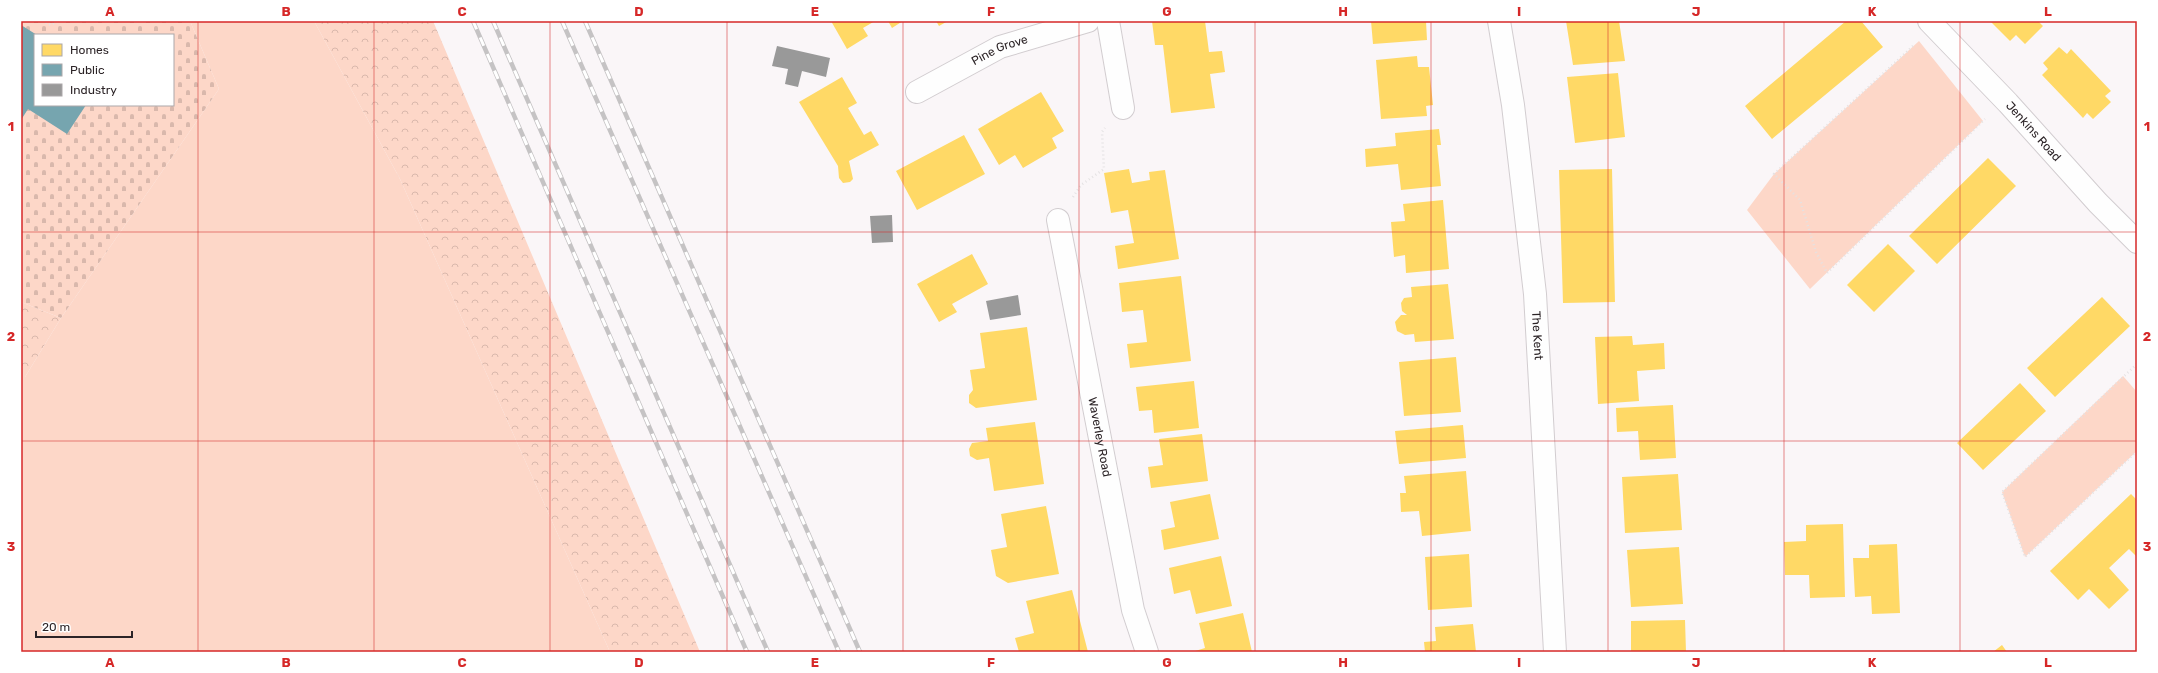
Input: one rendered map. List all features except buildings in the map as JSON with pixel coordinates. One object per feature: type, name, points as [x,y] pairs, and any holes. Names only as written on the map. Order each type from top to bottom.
[{"type":"street","name":"Pine Grove","points":[[916,92],[1000,47],[1088,21]]},
{"type":"street","points":[[1108,21],[1123,108]]},
{"type":"street","name":"The Kent","points":[[1499,21],[1513,105],[1535,294],[1555,652]]},
{"type":"street","name":"Jenkins Road","points":[[1931,23],[2008,103],[2098,203],[2137,242]]},
{"type":"street","name":"Waverley Road","points":[[1058,220],[1133,610],[1147,652]]},
{"type":"path","points":[[42,21],[51,25],[58,21]]},
{"type":"path","points":[[1931,23],[1919,41],[1774,174],[1800,200],[1816,252],[1827,273],[1983,121],[2008,103]]},
{"type":"path","points":[[1058,220],[1081,185],[1104,169],[1102,132],[1123,108]]},
{"type":"path","points":[[2137,364],[2002,492],[2025,557],[2137,450]]},
{"type":"green space","points":[[21,21],[190,21],[219,89],[61,318],[21,302]]},
{"type":"green space","points":[[190,21],[314,21],[400,179],[610,652],[21,652],[21,377],[25,377],[61,318],[219,89]]},
{"type":"green space","points":[[314,21],[433,21],[700,652],[610,652],[400,179]]},
{"type":"green space","points":[[1919,41],[1983,121],[1810,289],[1747,210],[1774,174]]},
{"type":"green space","points":[[21,302],[61,318],[25,377],[21,377]]},
{"type":"green space","points":[[2123,376],[2137,392],[2137,451],[2025,557],[2002,492]]},
{"type":"railway","points":[[473,21],[747,652]]},
{"type":"railway","points":[[493,21],[768,652]]},
{"type":"railway","points":[[562,21],[839,652]]},
{"type":"railway","points":[[585,21],[860,652]]}]
